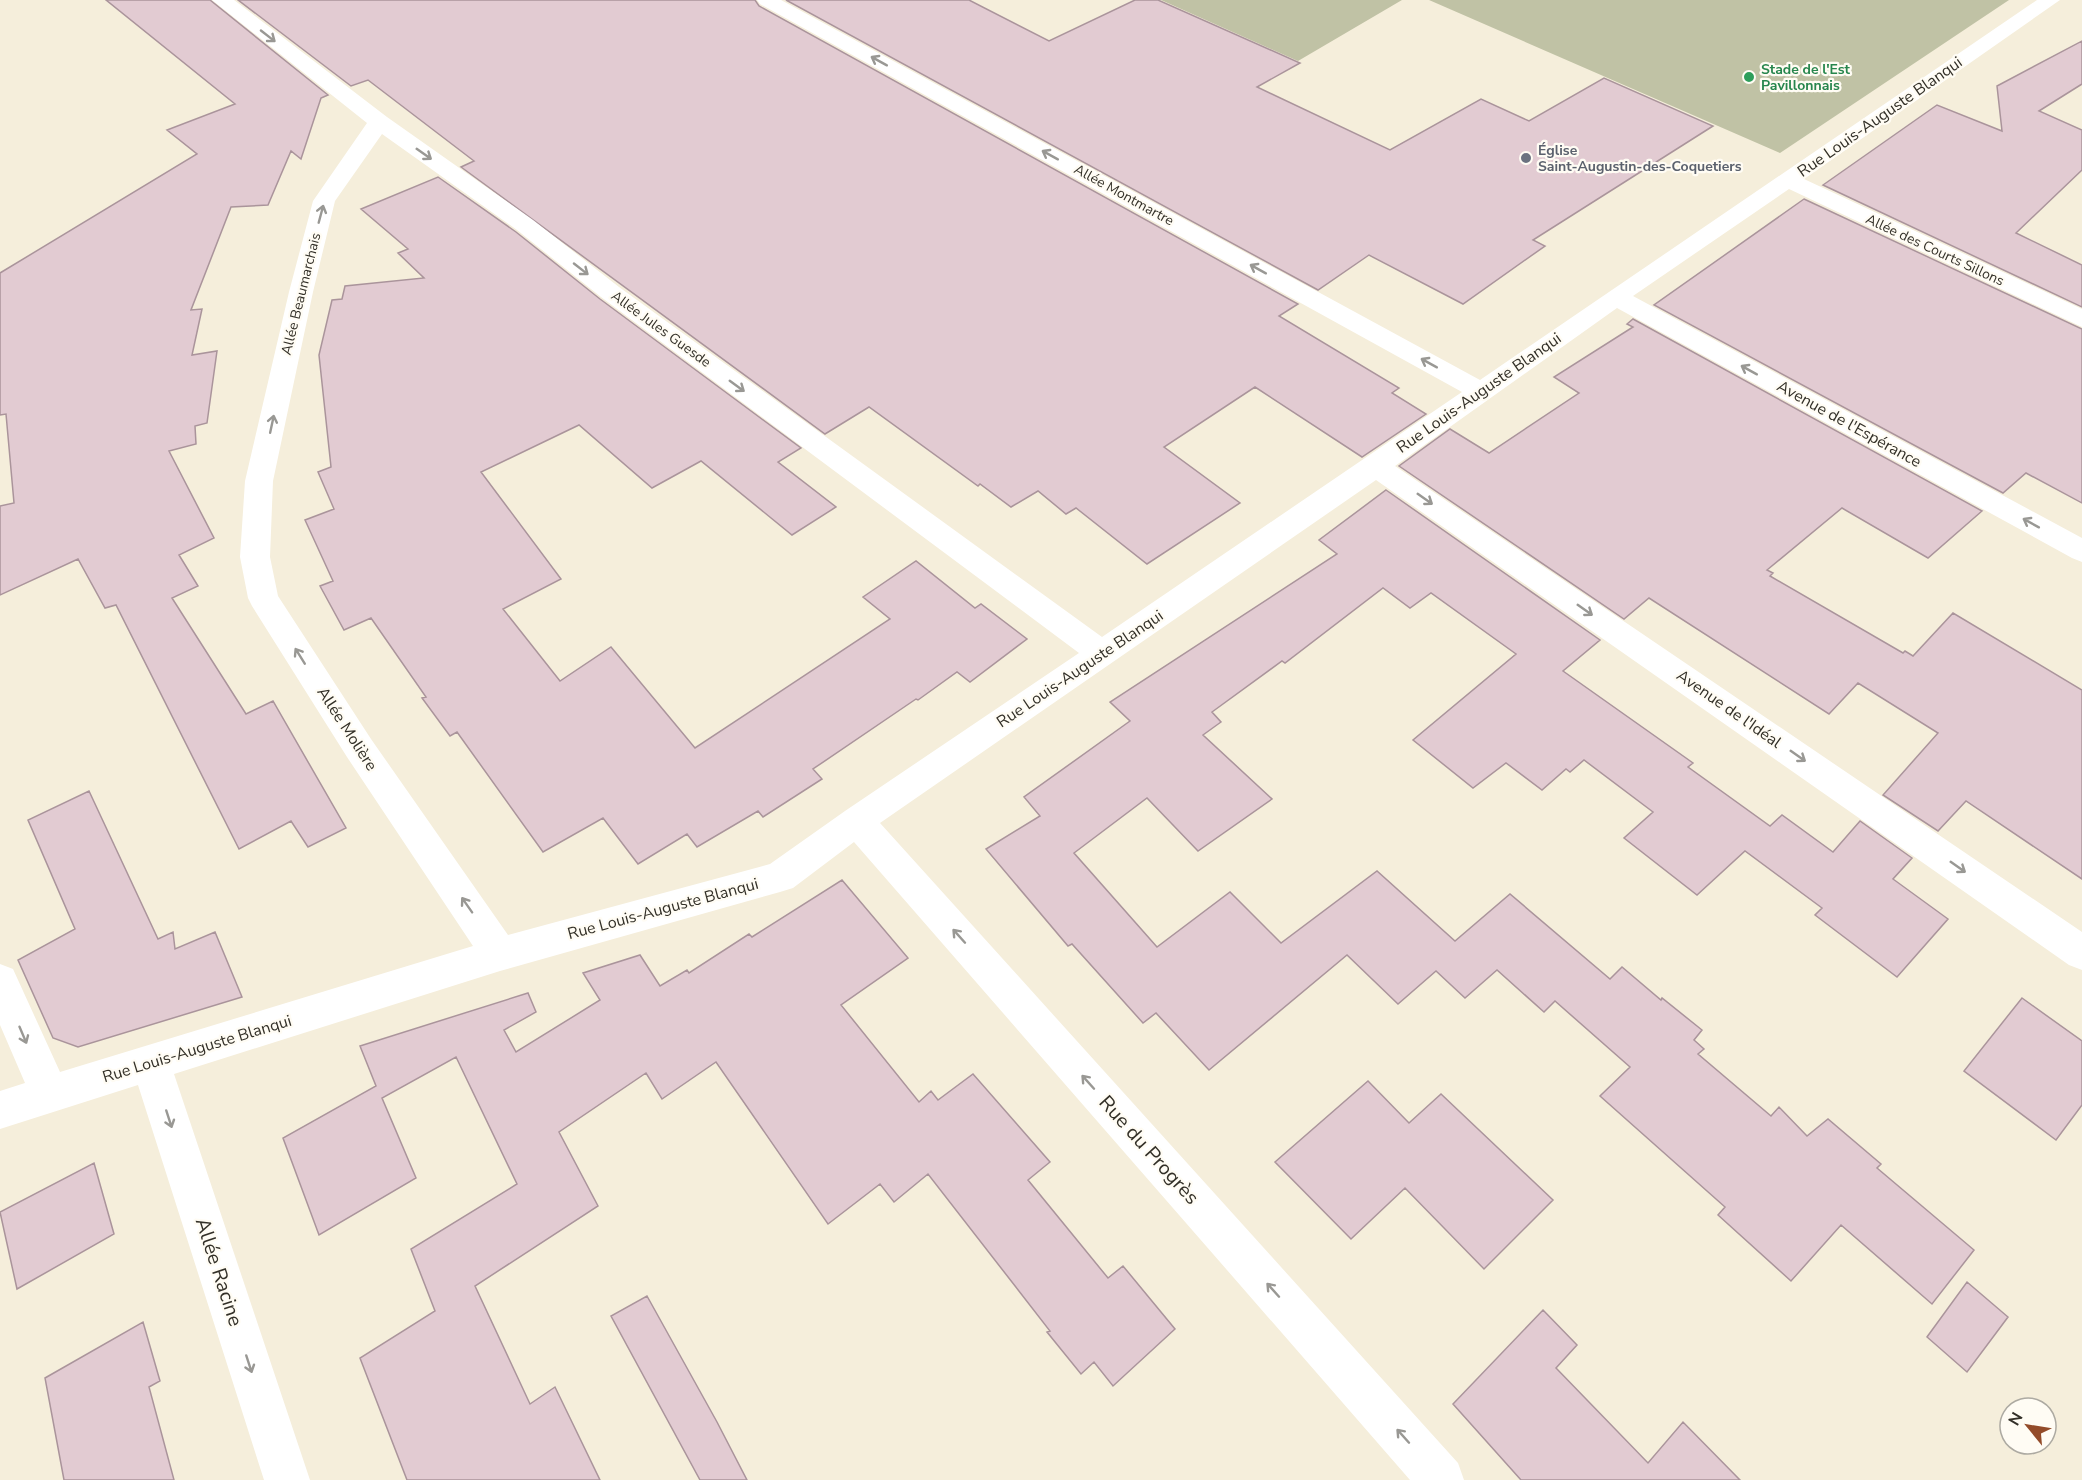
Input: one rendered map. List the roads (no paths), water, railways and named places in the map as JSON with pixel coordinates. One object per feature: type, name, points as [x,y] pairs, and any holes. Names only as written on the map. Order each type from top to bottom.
[{"type":"street","name":"Allée Jules Guesde","points":[[222,0],[379,122],[525,225],[610,292],[1103,654]]},
{"type":"street","name":"Allée Montmartre","points":[[767,0],[1480,391]]},
{"type":"street","name":"Rue Louis-Auguste Blanqui","points":[[0,1110],[500,954],[780,877],[857,820],[1103,654],[1616,297],[2050,0]]},
{"type":"street","name":"Allée Beaumarchais","points":[[259,482],[301,292],[324,201],[379,122]]},
{"type":"street","name":"Allée des Courts Sillons","points":[[1789,180],[2082,319]]},
{"type":"street","name":"Avenue de l'Espérance","points":[[1616,297],[2082,551]]},
{"type":"street","name":"Avenue de l'Idéal","points":[[1376,466],[2082,953]]},
{"type":"street","name":"Allée Molière","points":[[259,482],[255,557],[263,598],[358,748],[500,954]]},
{"type":"street","name":"Rue du Progrès","points":[[857,820],[1442,1480]]},
{"type":"street","points":[[0,981],[50,1095]]},
{"type":"street","name":"Allée Racine","points":[[151,1064],[287,1480]]},
{"type":"place","name":"Stade de l'Est Pavillonnais","points":[[1749,77]]},
{"type":"place","name":"Église Saint-Augustin-des-Coquetiers","points":[[1526,158]]}]
